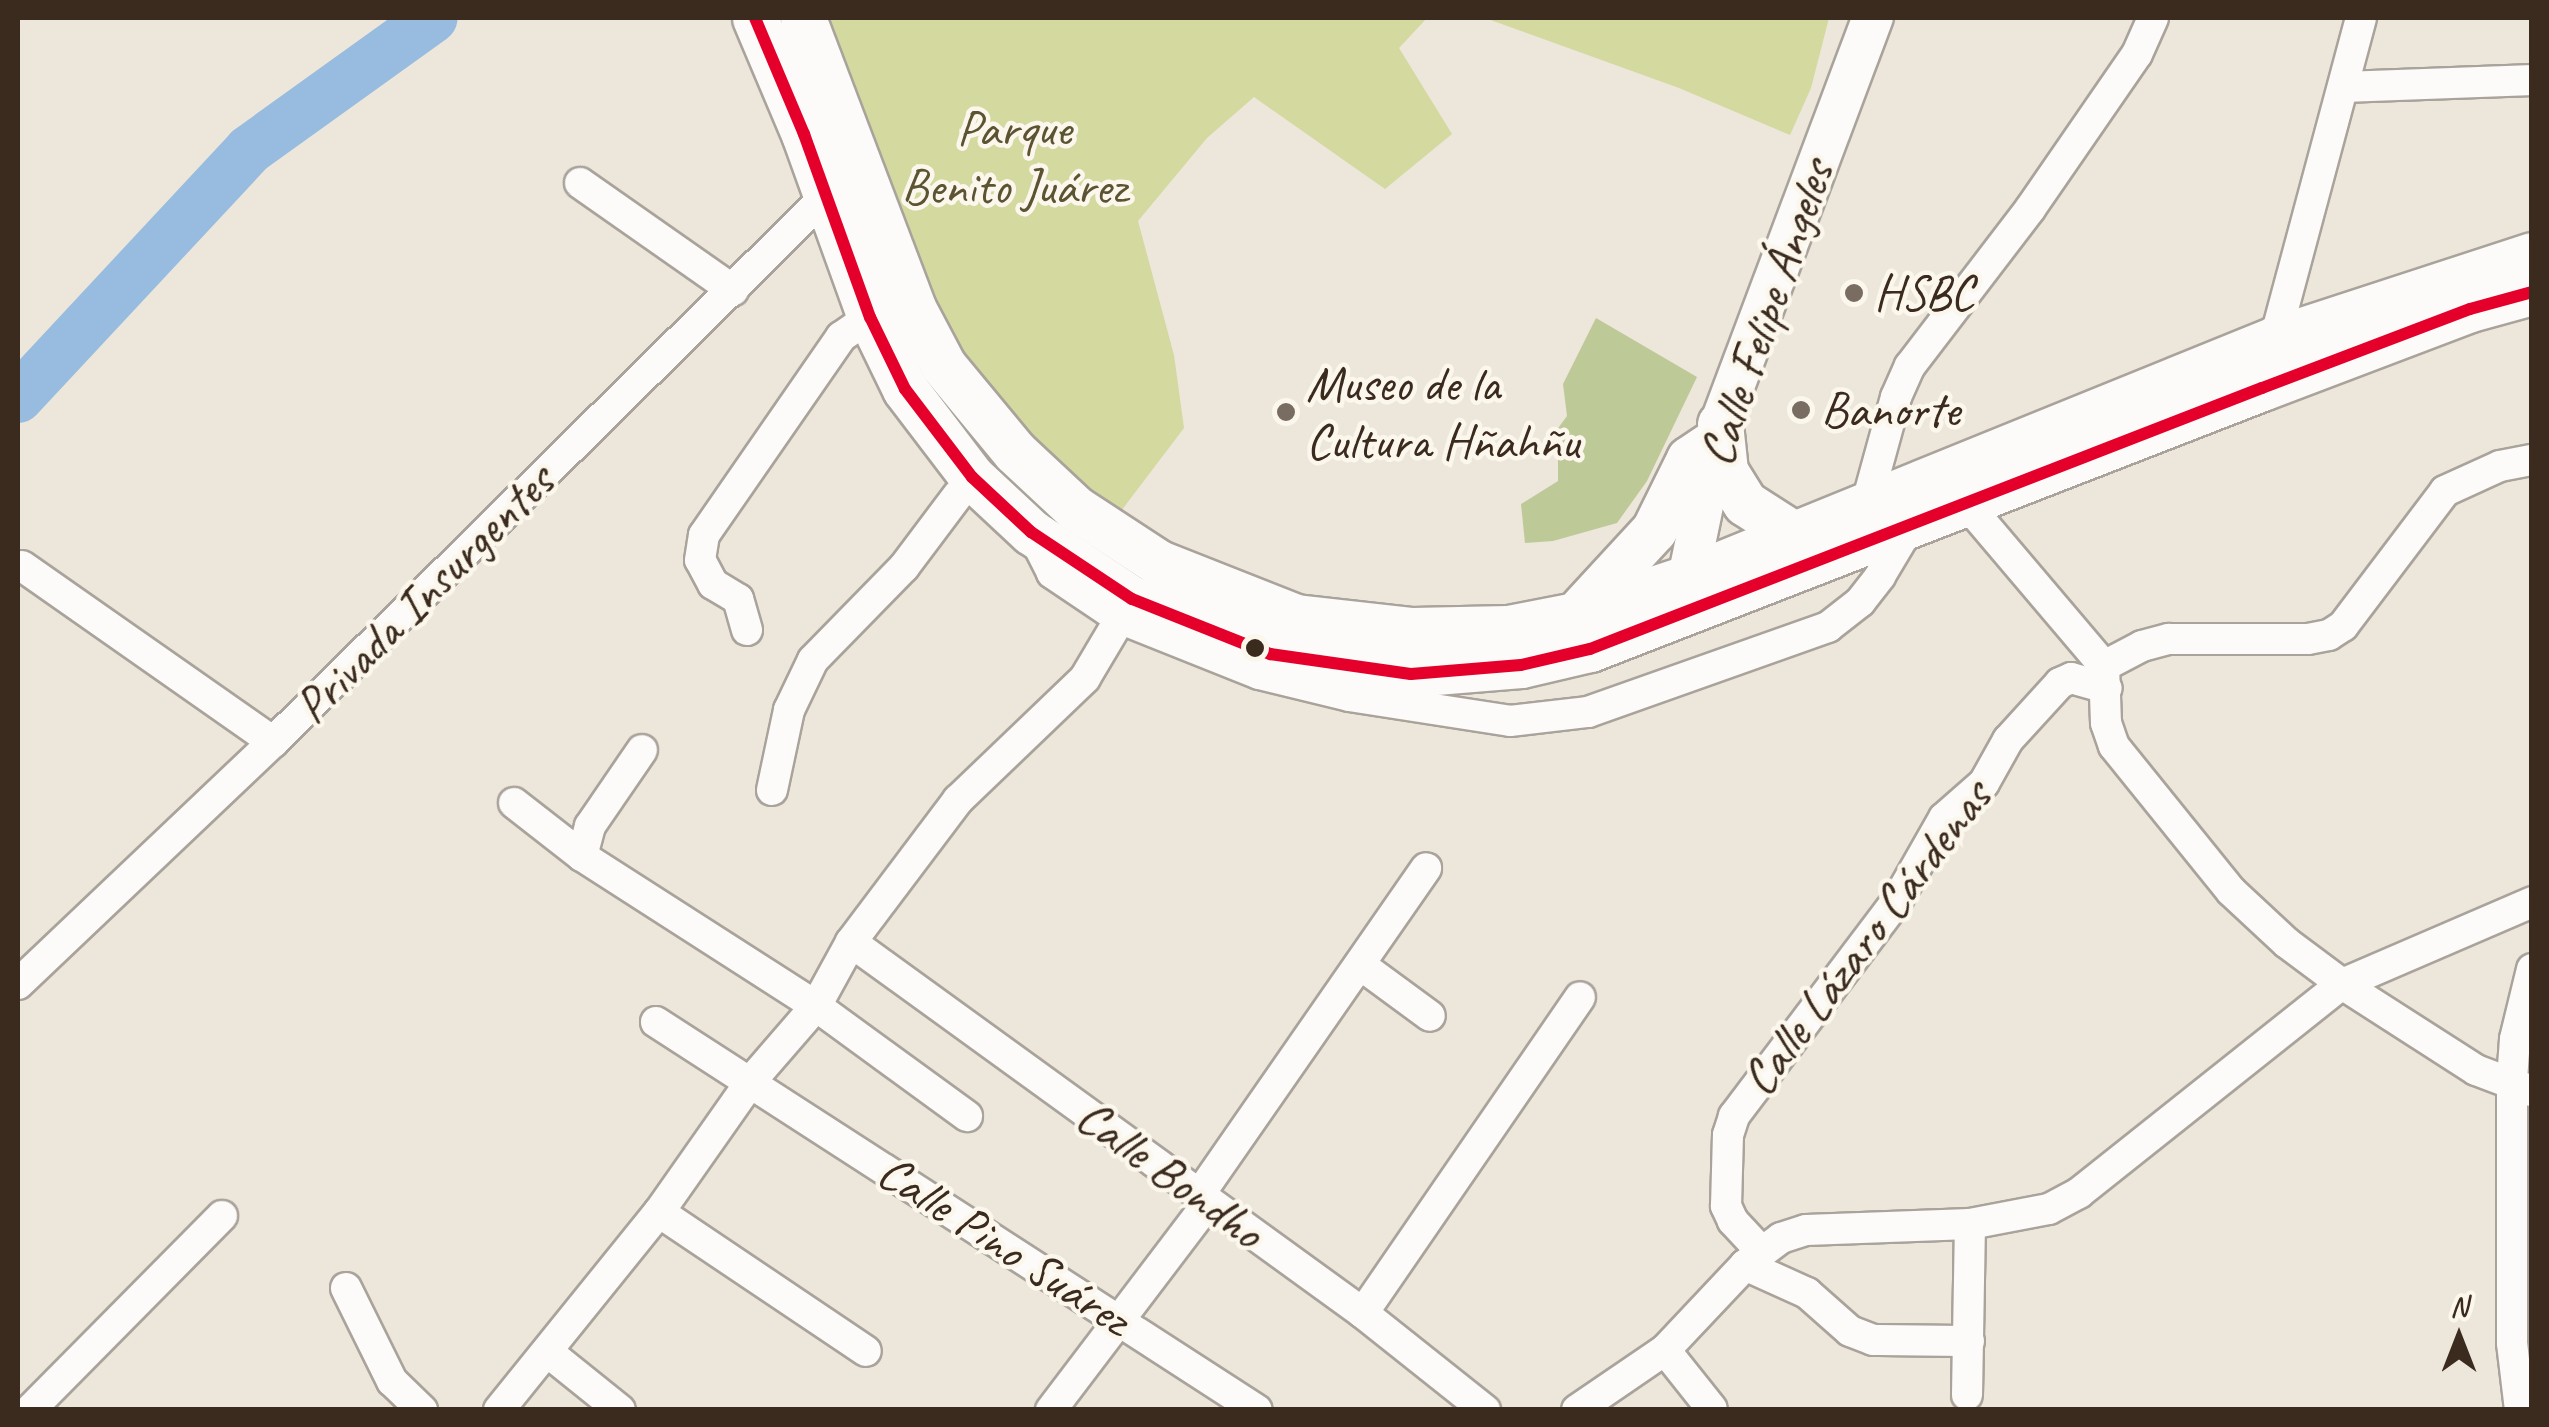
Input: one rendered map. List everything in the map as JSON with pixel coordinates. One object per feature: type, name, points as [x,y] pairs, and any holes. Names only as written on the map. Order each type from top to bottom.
[{"type":"main road","points":[[755,18],[852,268],[862,323],[904,389],[972,477],[1125,609],[1392,687],[1521,665],[1590,648],[1792,533],[2274,339],[2532,255]]},
{"type":"main road","points":[[803,18],[913,308],[944,365],[1015,452],[1075,508],[1159,563],[1296,616],[1412,630],[1508,628],[1684,596],[1911,524],[2470,309],[2532,292]]},
{"type":"main road","name":"Calle Felipe Ángeles","points":[[1684,596],[1718,432],[1873,18]]},
{"type":"main road","points":[[1575,615],[1621,570],[1654,530],[1689,458],[1718,432]]},
{"type":"main road","points":[[1718,432],[1725,471],[1744,504],[1792,533]]},
{"type":"street","points":[[1866,506],[1896,397],[1910,366],[2030,209],[2137,54],[2153,18]]},
{"type":"street","points":[[2274,339],[2361,18]]},
{"type":"street","points":[[2345,87],[2532,80]]},
{"type":"street","points":[[580,183],[733,290]]},
{"type":"street","name":"Privada Insurgentes","points":[[18,984],[273,742],[825,198]]},
{"type":"street","points":[[747,630],[738,599],[713,584],[700,560],[704,536],[841,337],[862,323],[958,495],[993,516],[1024,525]]},
{"type":"street","points":[[2105,677],[2142,646],[2169,640],[2308,640],[2329,635],[2343,626],[2446,491],[2500,466],[2532,460]]},
{"type":"street","points":[[772,790],[789,710],[813,660],[904,567],[958,495]]},
{"type":"street","points":[[1964,502],[2105,677],[2106,723],[2114,746],[2231,891],[2288,943],[2342,984],[2476,1070],[2522,1086]]},
{"type":"street","points":[[1392,687],[1525,720],[1588,712],[1828,627],[1860,602],[1911,524]]},
{"type":"street","points":[[22,566],[273,742]]},
{"type":"street","points":[[499,1410],[658,1212],[752,1082],[816,1006],[851,942],[958,800],[1084,678],[1125,609]]},
{"type":"street","points":[[1521,665],[1525,720]]},
{"type":"street","name":"Calle Lázaro Cárdenas","points":[[1753,1258],[1726,1206],[1728,1136],[1734,1116],[1898,899],[1944,818],[1984,783],[2008,740],[2060,683],[2071,678],[2105,677]]},
{"type":"street","points":[[582,856],[590,826],[642,750]]},
{"type":"street","points":[[514,804],[582,856],[816,1006],[967,1116]]},
{"type":"street","points":[[1051,1410],[1120,1320],[1426,868]]},
{"type":"street","points":[[1576,1410],[1665,1350],[1753,1258],[1806,1230],[1970,1224],[2049,1209],[2079,1193],[2342,984],[2532,902]]},
{"type":"street","name":"Calle Bondho","points":[[851,942],[1363,1313],[1486,1410]]},
{"type":"street","points":[[1362,966],[1430,1016]]},
{"type":"street","points":[[2520,1410],[2512,1343],[2522,1086],[2515,1039],[2532,969]]},
{"type":"street","points":[[1363,1313],[1580,997]]},
{"type":"street","name":"Calle Pino Suárez","points":[[656,1022],[1256,1410]]},
{"type":"street","points":[[658,1212],[866,1351]]},
{"type":"street","points":[[30,1410],[222,1216]]},
{"type":"street","points":[[1967,1395],[1970,1224]]},
{"type":"street","points":[[1753,1258],[1807,1292],[1850,1331],[1873,1340],[1969,1341]]},
{"type":"street","points":[[346,1288],[392,1381],[422,1410]]},
{"type":"street","points":[[1665,1350],[1712,1409]]},
{"type":"street","points":[[548,1353],[620,1410]]},
{"type":"green space","name":"Parque Benito Juárez","points":[[810,18],[1427,18],[1399,48],[1452,134],[1385,189],[1254,97],[1207,138],[1138,221],[1174,355],[1184,428],[1115,519],[983,402],[913,308]]},
{"type":"green space","points":[[1485,18],[1829,18],[1811,88],[1790,135],[1679,88]]},
{"type":"green space","points":[[1596,318],[1697,377],[1647,481],[1617,523],[1553,541],[1525,543],[1521,504],[1558,481],[1558,451],[1553,435],[1567,416],[1563,384]]},
{"type":"waterway","points":[[18,398],[249,150],[433,18]]},
{"type":"transit line","points":[[755,18],[804,134],[870,317],[905,389],[972,477],[1031,532],[1132,599],[1270,654],[1411,674],[1521,665],[1590,649],[2470,309],[2532,292]]},
{"type":"place","name":"HSBC","points":[[1854,293]]},
{"type":"place","name":"Banorte","points":[[1801,410]]},
{"type":"place","name":"Museo de la Cultura Hñahñu","points":[[1286,412]]}]
